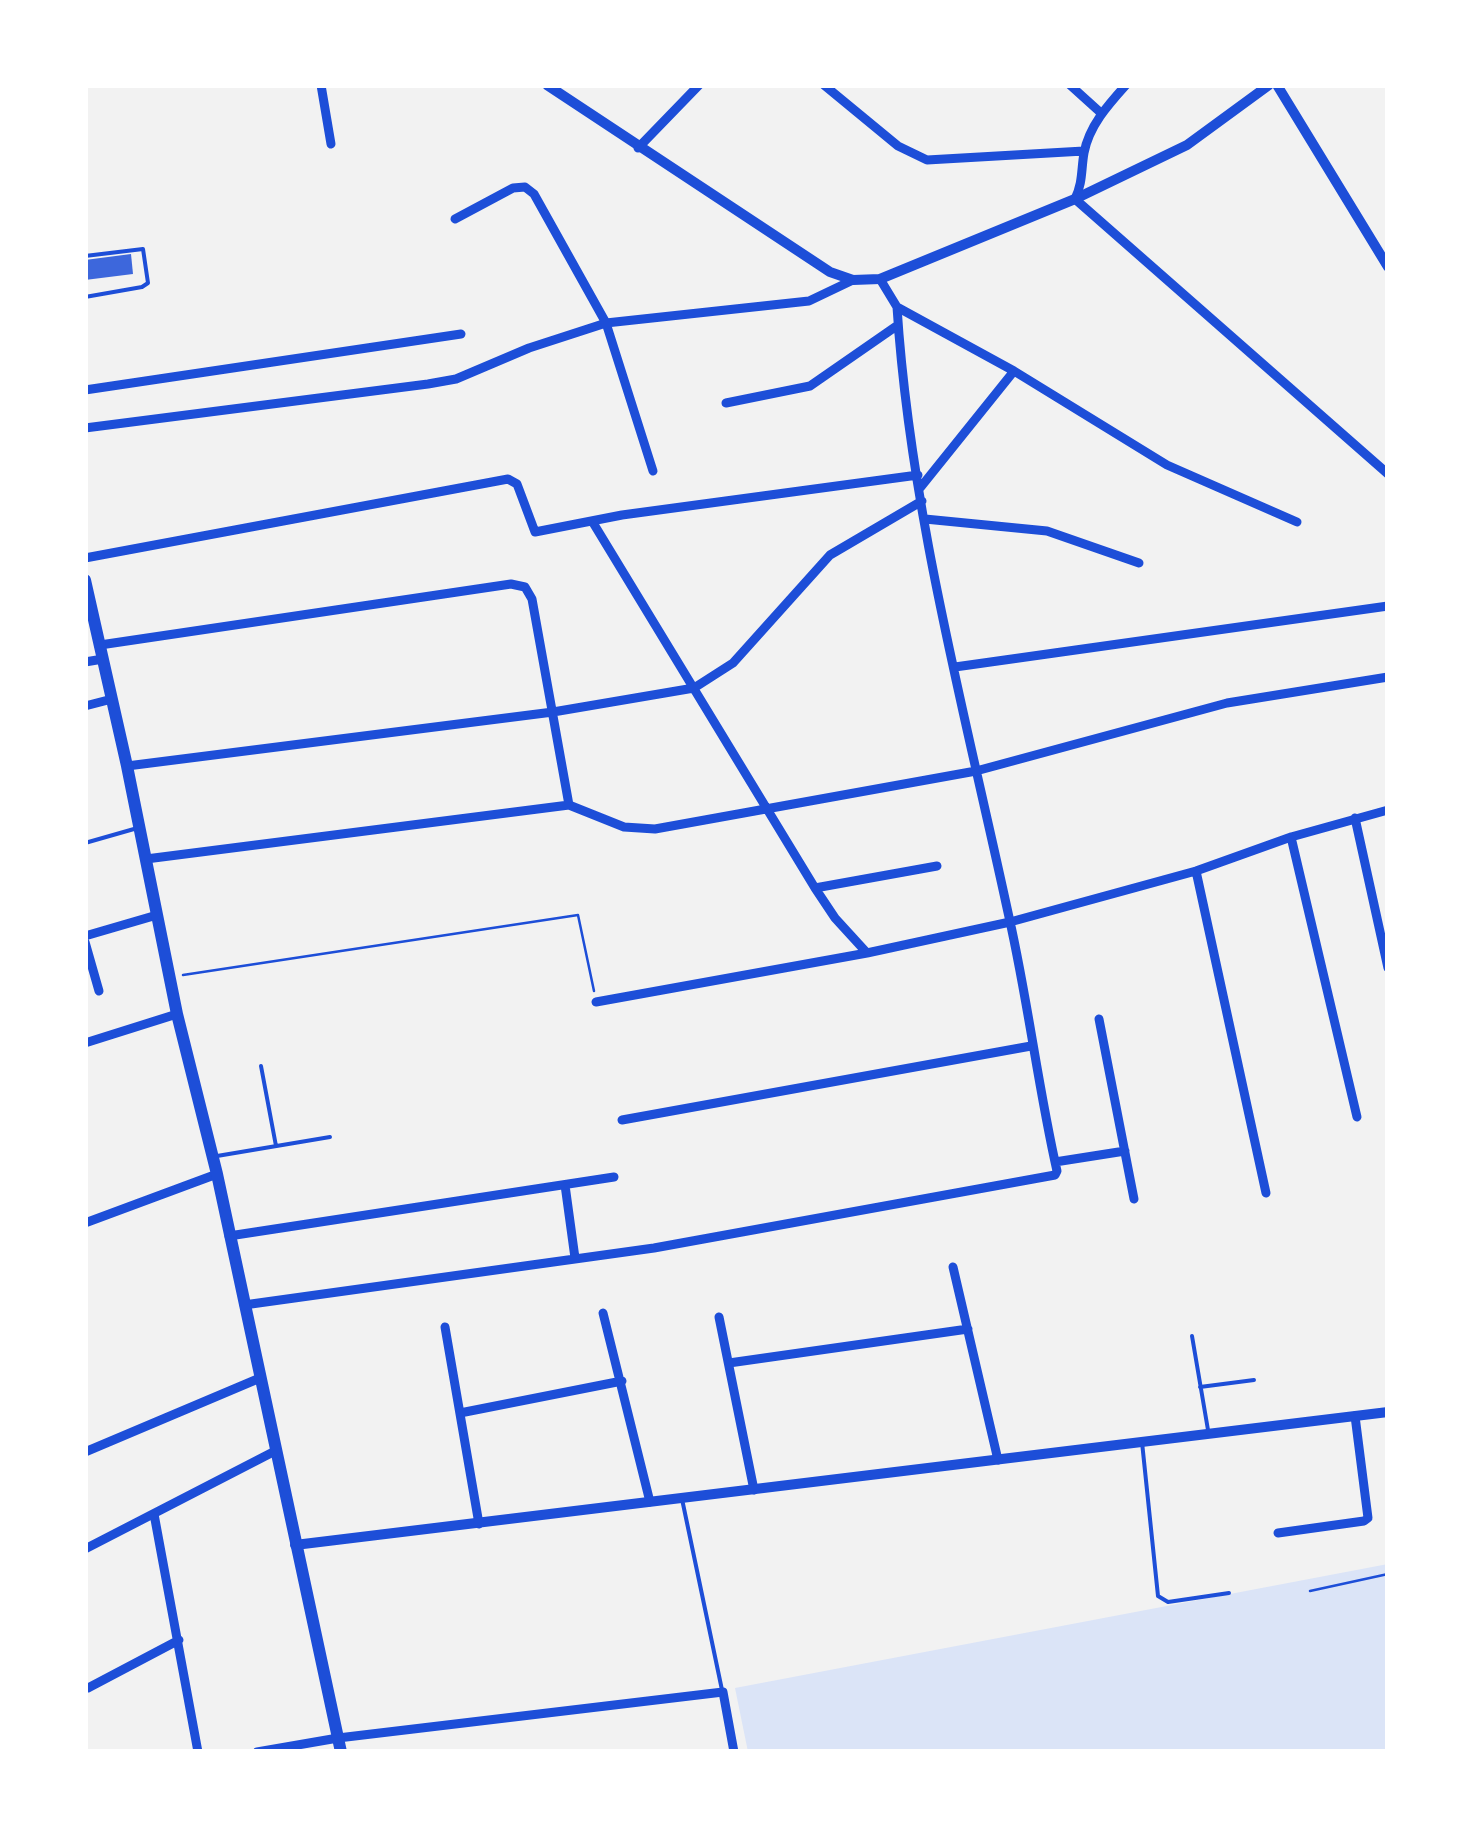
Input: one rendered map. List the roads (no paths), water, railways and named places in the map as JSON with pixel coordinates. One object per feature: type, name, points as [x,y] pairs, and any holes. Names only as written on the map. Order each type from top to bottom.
[{"type":"main road","points":[[85,580],[340,1745]]},
{"type":"street","points":[[320,85],[331,144]]},
{"type":"street","points":[[548,85],[830,272],[852,280],[880,279],[1075,199],[1187,145],[1269,85]]},
{"type":"street","points":[[638,148],[699,85]]},
{"type":"street","points":[[824,85],[898,146],[927,160],[1084,151]]},
{"type":"street","points":[[1070,85],[1101,113]]},
{"type":"street","points":[[1075,199],[1083,182],[1084,151],[1101,113],[1126,85]]},
{"type":"street","points":[[1277,85],[1388,267]]},
{"type":"street","points":[[456,220],[514,188],[525,187],[534,194],[606,324],[653,472]]},
{"type":"street","points":[[1075,199],[1388,474]]},
{"type":"street","points":[[880,279],[897,306],[1014,371],[1166,465],[1297,522]]},
{"type":"street","points":[[85,428],[456,379],[529,348],[606,324],[809,301],[852,280]]},
{"type":"street","points":[[244,1305],[654,1248],[1055,1175],[1010,922],[925,519],[897,306]]},
{"type":"street","points":[[726,403],[810,386],[898,324]]},
{"type":"street","points":[[85,390],[461,334]]},
{"type":"street","points":[[920,488],[1014,371]]},
{"type":"street","points":[[85,558],[508,479],[514,480],[535,532],[592,520],[918,474]]},
{"type":"street","points":[[127,766],[553,712],[694,688],[733,663],[830,555],[922,501]]},
{"type":"street","points":[[925,519],[1047,531],[1139,563]]},
{"type":"street","points":[[592,520],[815,888],[835,918],[867,953]]},
{"type":"street","points":[[85,662],[102,652],[511,584],[525,587],[532,599],[569,805]]},
{"type":"street","points":[[954,668],[1388,606]]},
{"type":"street","points":[[146,859],[569,805],[624,827],[655,828],[976,771],[1227,702],[1388,677]]},
{"type":"street","points":[[85,706],[112,699]]},
{"type":"street","points":[[596,1002],[867,953],[1010,922],[1196,871],[1388,810]]},
{"type":"street","points":[[1354,818],[1388,968]]},
{"type":"street","points":[[1291,838],[1357,1116]]},
{"type":"street","points":[[815,888],[937,866]]},
{"type":"street","points":[[1196,871],[1266,1194]]},
{"type":"street","points":[[99,991],[85,940],[158,915]]},
{"type":"street","points":[[85,1044],[177,1014]]},
{"type":"street","points":[[1099,1019],[1134,1199]]},
{"type":"street","points":[[622,1120],[1031,1046]]},
{"type":"street","points":[[1055,1162],[1125,1151]]},
{"type":"street","points":[[85,1224],[217,1174]]},
{"type":"street","points":[[229,1236],[614,1177]]},
{"type":"street","points":[[565,1185],[575,1258]]},
{"type":"street","points":[[952,1266],[998,1460]]},
{"type":"street","points":[[603,1313],[650,1502]]},
{"type":"street","points":[[719,1317],[754,1490]]},
{"type":"street","points":[[445,1327],[480,1524]]},
{"type":"street","points":[[728,1363],[968,1329]]},
{"type":"street","points":[[85,1452],[260,1378]]},
{"type":"street","points":[[460,1413],[622,1381]]},
{"type":"street","points":[[295,1545],[1388,1412]]},
{"type":"street","points":[[1278,1532],[1368,1518],[1355,1416]]},
{"type":"street","points":[[85,1550],[277,1450]]},
{"type":"street","points":[[154,1514],[198,1752]]},
{"type":"street","points":[[88,1688],[178,1640]]},
{"type":"street","points":[[257,1752],[340,1745],[723,1692],[734,1752]]},
{"type":"lane","points":[[85,256],[143,249],[150,277],[142,287],[85,297]]},
{"type":"lane","points":[[85,843],[139,828]]},
{"type":"lane","points":[[261,1066],[276,1146]]},
{"type":"lane","points":[[212,1157],[330,1137]]},
{"type":"lane","points":[[1192,1336],[1209,1434]]},
{"type":"lane","points":[[1198,1387],[1254,1380]]},
{"type":"lane","points":[[1142,1442],[1158,1596],[1168,1602],[1229,1593]]},
{"type":"lane","points":[[682,1498],[723,1692]]}]
